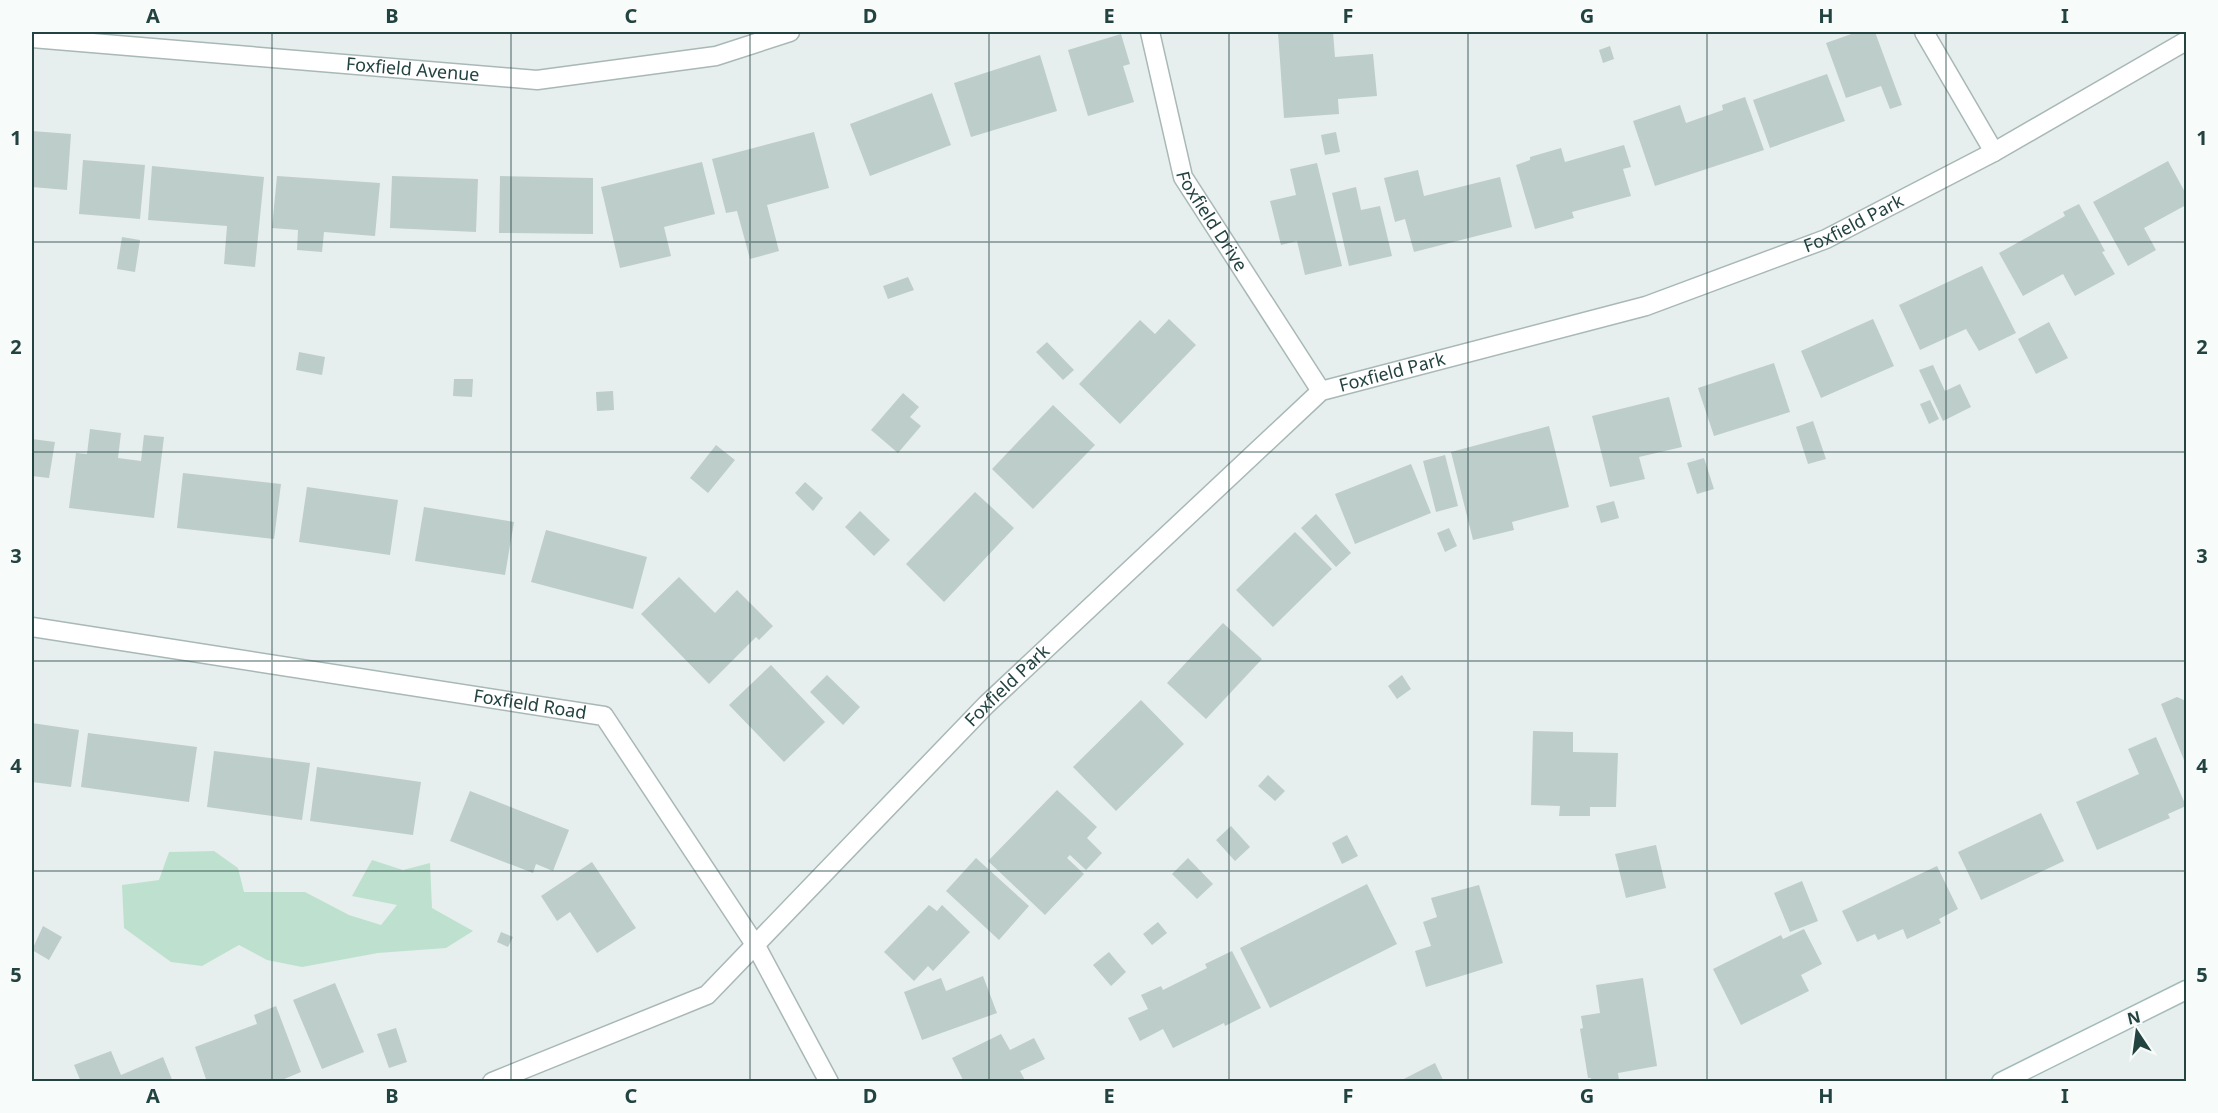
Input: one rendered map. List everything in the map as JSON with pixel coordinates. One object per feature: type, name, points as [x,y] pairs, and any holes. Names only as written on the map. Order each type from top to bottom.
[{"type":"street","name":"Foxfield Avenue","points":[[32,38],[537,80],[716,56],[790,32]]},
{"type":"street","name":"Foxfield Drive","points":[[1150,32],[1183,177],[1321,391]]},
{"type":"street","points":[[1924,32],[1994,152]]},
{"type":"street","name":"Foxfield Park","points":[[492,1082],[707,995],[986,705],[1321,391],[1646,306],[1826,239],[1994,152],[2187,41]]},
{"type":"street","name":"Foxfield Road","points":[[32,627],[603,716],[756,946],[829,1082]]},
{"type":"street","points":[[2001,1082],[2187,990]]},
{"type":"green space","points":[[214,851],[238,868],[244,892],[305,892],[349,915],[381,925],[397,905],[352,896],[372,860],[403,870],[430,863],[432,908],[473,931],[446,948],[378,953],[302,967],[267,960],[239,945],[202,966],[171,962],[124,928],[122,885],[159,880],[169,852]]},
{"type":"building","points":[[1278,32],[1333,32],[1335,57],[1373,54],[1377,96],[1338,99],[1339,114],[1284,118]]},
{"type":"building","points":[[1857,32],[1875,32],[1902,105],[1890,109],[1881,86],[1846,98],[1826,43]]},
{"type":"building","points":[[1121,34],[1130,64],[1123,66],[1134,102],[1088,116],[1068,50]]},
{"type":"building","points":[[1610,46],[1614,59],[1603,63],[1599,50]]},
{"type":"building","points":[[1040,55],[1057,111],[971,137],[954,83]]},
{"type":"building","points":[[1827,74],[1845,121],[1770,148],[1753,100]]},
{"type":"building","points":[[932,93],[951,145],[870,176],[850,124]]},
{"type":"building","points":[[1745,97],[1764,150],[1655,186],[1633,121],[1680,105],[1686,123],[1723,110],[1722,105]]},
{"type":"building","points":[[32,131],[71,134],[67,190],[32,187]]},
{"type":"building","points":[[814,132],[829,188],[767,205],[779,251],[750,259],[737,211],[726,213],[712,159]]},
{"type":"building","points":[[1336,132],[1340,152],[1325,155],[1321,135]]},
{"type":"building","points":[[1624,145],[1631,167],[1623,169],[1631,196],[1572,212],[1574,218],[1535,229],[1516,165],[1530,160],[1530,157],[1561,148],[1565,162]]},
{"type":"building","points":[[83,160],[145,165],[140,219],[79,214]]},
{"type":"building","points":[[2168,161],[2186,194],[2186,205],[2144,228],[2156,250],[2128,266],[2093,202]]},
{"type":"building","points":[[702,162],[715,214],[664,227],[671,256],[620,268],[601,187]]},
{"type":"building","points":[[1317,163],[1342,266],[1305,275],[1297,241],[1281,245],[1270,201],[1296,195],[1290,169]]},
{"type":"building","points":[[152,166],[264,177],[255,267],[224,264],[227,226],[148,220]]},
{"type":"building","points":[[1418,170],[1424,196],[1500,177],[1512,227],[1414,252],[1405,219],[1395,222],[1384,178]]},
{"type":"building","points":[[277,176],[380,183],[375,236],[324,232],[322,252],[297,250],[298,230],[272,228]]},
{"type":"building","points":[[392,176],[478,179],[476,232],[390,228]]},
{"type":"building","points":[[500,176],[593,178],[593,234],[499,233]]},
{"type":"building","points":[[1356,187],[1361,210],[1380,206],[1392,256],[1349,266],[1332,193]]},
{"type":"building","points":[[2079,204],[2115,274],[2075,296],[2063,274],[2023,296],[1999,253],[2065,216],[2063,212]]},
{"type":"building","points":[[122,237],[140,240],[135,272],[117,269]]},
{"type":"building","points":[[1982,266],[2016,333],[1979,351],[1966,329],[1920,350],[1899,305]]},
{"type":"building","points":[[908,277],[914,290],[888,299],[883,286]]},
{"type":"building","points":[[1169,319],[1196,345],[1120,424],[1079,384],[1140,320],[1155,334]]},
{"type":"building","points":[[1873,319],[1894,366],[1821,398],[1801,351]]},
{"type":"building","points":[[2049,322],[2068,358],[2036,374],[2018,339]]},
{"type":"building","points":[[1047,342],[1074,370],[1063,380],[1036,352]]},
{"type":"building","points":[[299,352],[325,357],[322,375],[296,370]]},
{"type":"building","points":[[1774,363],[1790,412],[1714,436],[1698,388]]},
{"type":"building","points":[[1933,365],[1945,391],[1960,384],[1971,407],[1943,421],[1919,370]]},
{"type":"building","points":[[454,379],[473,379],[472,397],[453,396]]},
{"type":"building","points":[[613,391],[614,410],[597,411],[596,392]]},
{"type":"building","points":[[903,393],[919,407],[910,417],[921,426],[898,453],[871,430]]},
{"type":"building","points":[[1669,397],[1682,447],[1639,457],[1645,479],[1610,487],[1592,416]]},
{"type":"building","points":[[1930,400],[1939,419],[1929,424],[1920,404]]},
{"type":"building","points":[[1053,405],[1095,445],[1033,509],[992,469]]},
{"type":"building","points":[[1813,421],[1826,459],[1808,464],[1796,427]]},
{"type":"building","points":[[1549,426],[1569,507],[1512,522],[1514,530],[1473,540],[1451,452]]},
{"type":"building","points":[[90,429],[121,433],[118,458],[141,461],[144,435],[164,437],[154,518],[69,508],[76,453],[87,454]]},
{"type":"building","points":[[32,439],[55,442],[49,478],[32,476]]},
{"type":"building","points":[[716,445],[735,460],[708,493],[690,478]]},
{"type":"building","points":[[1445,455],[1458,506],[1436,512],[1423,461]]},
{"type":"building","points":[[1704,458],[1714,489],[1697,494],[1687,463]]},
{"type":"building","points":[[1411,464],[1431,513],[1355,544],[1335,494]]},
{"type":"building","points":[[183,473],[281,484],[274,539],[177,528]]},
{"type":"building","points":[[805,482],[823,498],[813,511],[795,493]]},
{"type":"building","points":[[307,487],[398,500],[390,555],[299,542]]},
{"type":"building","points":[[975,492],[1014,528],[944,602],[906,564]]},
{"type":"building","points":[[1614,501],[1619,518],[1601,523],[1596,506]]},
{"type":"building","points":[[424,507],[514,522],[505,575],[415,561]]},
{"type":"building","points":[[860,511],[890,540],[874,556],[845,527]]},
{"type":"building","points":[[1316,514],[1351,553],[1336,567],[1301,528]]},
{"type":"building","points":[[1449,528],[1457,546],[1445,552],[1437,533]]},
{"type":"building","points":[[546,530],[647,557],[633,609],[531,582]]},
{"type":"building","points":[[1295,532],[1332,569],[1273,627],[1236,590]]},
{"type":"building","points":[[679,577],[715,613],[737,590],[773,626],[759,640],[756,637],[709,684],[641,614]]},
{"type":"building","points":[[1223,623],[1262,659],[1206,719],[1167,683]]},
{"type":"building","points":[[771,665],[825,722],[784,762],[729,705]]},
{"type":"building","points":[[827,675],[860,707],[843,725],[810,692]]},
{"type":"building","points":[[1402,675],[1411,689],[1397,699],[1388,686]]},
{"type":"building","points":[[2177,697],[2186,701],[2186,765],[2161,704]]},
{"type":"building","points":[[1141,700],[1184,744],[1116,811],[1073,767]]},
{"type":"building","points":[[32,723],[79,730],[71,787],[32,782]]},
{"type":"building","points":[[1533,731],[1573,732],[1573,752],[1618,753],[1616,807],[1590,807],[1590,816],[1559,816],[1560,806],[1531,805]]},
{"type":"building","points":[[88,733],[197,747],[189,802],[81,787]]},
{"type":"building","points":[[2156,737],[2186,806],[2168,814],[2170,818],[2097,850],[2076,802],[2139,774],[2128,749]]},
{"type":"building","points":[[214,751],[310,763],[302,820],[207,807]]},
{"type":"building","points":[[317,767],[421,782],[413,835],[310,821]]},
{"type":"building","points":[[1268,775],[1285,791],[1275,801],[1258,786]]},
{"type":"building","points":[[1057,790],[1097,827],[1087,838],[1102,853],[1086,870],[1070,855],[1067,858],[1084,874],[1045,915],[988,861]]},
{"type":"building","points":[[470,791],[569,830],[553,871],[536,864],[533,873],[450,841]]},
{"type":"building","points":[[2041,813],[2064,861],[1981,900],[1958,852]]},
{"type":"building","points":[[1231,826],[1250,847],[1235,861],[1216,840]]},
{"type":"building","points":[[1347,835],[1358,856],[1342,864],[1332,843]]},
{"type":"building","points":[[1656,845],[1666,888],[1626,898],[1615,854]]},
{"type":"building","points":[[976,858],[1029,906],[999,940],[946,891]]},
{"type":"building","points":[[1188,858],[1213,884],[1197,899],[1172,874]]},
{"type":"building","points":[[592,862],[636,928],[597,953],[570,912],[557,921],[541,896]]},
{"type":"building","points":[[1937,866],[1958,909],[1939,919],[1941,923],[1907,939],[1903,929],[1878,940],[1875,934],[1857,942],[1842,911]]},
{"type":"building","points":[[1802,881],[1818,921],[1790,932],[1774,893]]},
{"type":"building","points":[[1367,884],[1397,944],[1270,1008],[1240,948]]},
{"type":"building","points":[[1479,885],[1503,963],[1426,987],[1415,951],[1431,946],[1423,922],[1437,917],[1431,898]]},
{"type":"building","points":[[929,905],[937,911],[942,905],[970,932],[933,971],[928,966],[914,981],[884,952]]},
{"type":"building","points":[[1158,922],[1167,933],[1152,945],[1143,934]]},
{"type":"building","points":[[43,926],[62,937],[49,960],[32,950]]},
{"type":"building","points":[[1804,929],[1822,964],[1801,975],[1809,991],[1741,1025],[1713,969],[1781,935],[1783,939]]},
{"type":"building","points":[[501,932],[513,937],[508,947],[497,942]]},
{"type":"building","points":[[1232,951],[1261,1008],[1173,1048],[1163,1029],[1140,1041],[1128,1018],[1148,1009],[1141,995],[1161,986],[1163,990],[1207,968],[1205,964]]},
{"type":"building","points":[[1109,952],[1126,972],[1111,986],[1093,965]]},
{"type":"building","points":[[983,976],[997,1013],[922,1040],[904,992],[941,978],[946,991]]},
{"type":"building","points":[[1643,978],[1657,1066],[1618,1073],[1619,1080],[1592,1082],[1591,1078],[1588,1078],[1580,1029],[1583,1028],[1581,1016],[1600,1013],[1596,985]]},
{"type":"building","points":[[335,983],[364,1052],[322,1069],[293,1000]]},
{"type":"building","points":[[276,1006],[301,1072],[277,1082],[207,1082],[195,1047],[257,1024],[254,1015]]},
{"type":"building","points":[[396,1028],[407,1062],[389,1068],[377,1034]]},
{"type":"building","points":[[1001,1034],[1010,1050],[1034,1038],[1045,1059],[1020,1071],[1026,1082],[964,1082],[952,1058]]},
{"type":"building","points":[[111,1051],[121,1075],[163,1057],[173,1082],[81,1082],[74,1065]]},
{"type":"building","points":[[1435,1063],[1444,1082],[1398,1082]]}]
